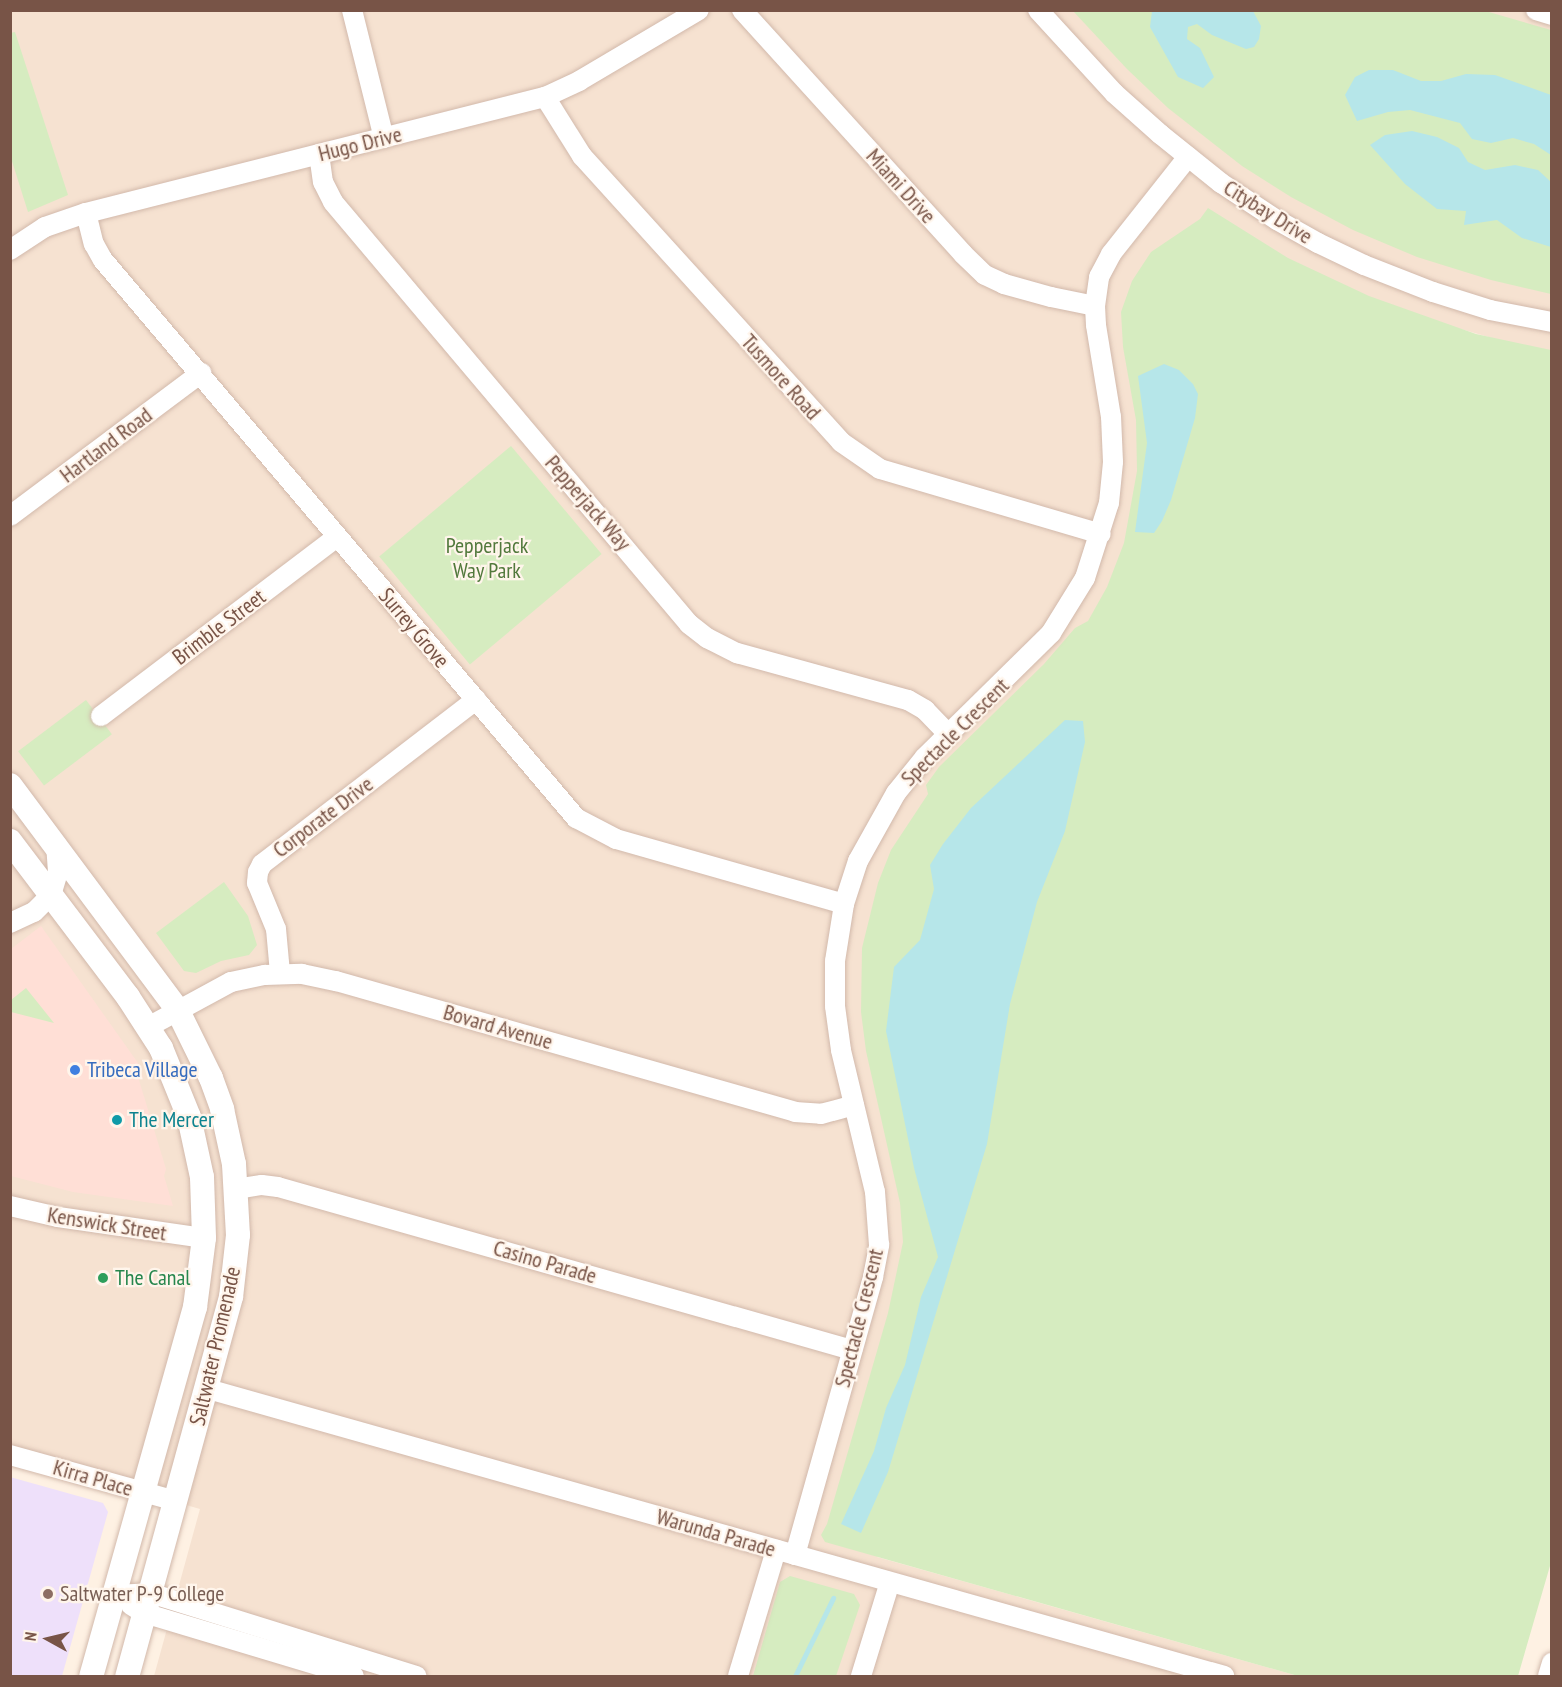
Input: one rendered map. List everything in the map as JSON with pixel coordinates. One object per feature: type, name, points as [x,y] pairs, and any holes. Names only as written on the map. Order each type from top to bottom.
[{"type":"street","points":[[352,10],[384,138]]},
{"type":"street","name":"Hugo Drive","points":[[10,250],[45,227],[86,213],[545,97],[579,81],[699,10]]},
{"type":"street","name":"Miami Drive","points":[[742,10],[963,254],[985,275],[1004,284],[1095,306]]},
{"type":"street","name":"Citybay Drive","points":[[1038,10],[1114,93],[1188,158],[1267,214],[1318,243],[1364,265],[1433,292],[1490,309],[1551,322]]},
{"type":"street","points":[[1536,10],[1551,15]]},
{"type":"street","name":"Tusmore Road","points":[[545,97],[582,156],[840,442],[880,469],[1101,534]]},
{"type":"street","name":"Pepperjack Way","points":[[319,154],[323,182],[333,201],[689,624],[706,638],[737,653],[908,700],[925,710],[948,734]]},
{"type":"street","name":"Spectacle Crescent","points":[[738,1677],[785,1552],[852,1350],[873,1277],[879,1230],[875,1192],[841,1050],[835,1006],[835,962],[844,904],[858,861],[881,816],[910,774],[1051,633],[1085,578],[1101,534],[1109,503],[1113,442],[1095,306],[1099,277],[1111,254],[1188,158]]},
{"type":"street","name":"Surrey Grove","points":[[86,213],[94,244],[103,260],[201,373],[567,810],[586,826],[616,839],[844,904]]},
{"type":"street","name":"Hartland Road","points":[[10,516],[201,373]]},
{"type":"street","name":"Brimble Street","points":[[101,716],[337,537]]},
{"type":"street","name":"Corporate Drive","points":[[280,973],[276,929],[257,883],[258,872],[262,864],[476,700]]},
{"type":"street","name":"Saltwater Promenade","points":[[10,785],[177,1009],[198,1048],[222,1109],[236,1189],[235,1273],[208,1389],[127,1677]]},
{"type":"street","name":"Saltwater Promenade","points":[[10,841],[148,1027],[172,1069],[189,1117],[202,1177],[204,1238],[200,1284],[91,1677]]},
{"type":"street","points":[[14,920],[34,912],[58,872],[56,844]]},
{"type":"street","name":"Bovard Avenue","points":[[148,1027],[177,1009],[231,982],[280,973],[336,981],[795,1112],[821,1114],[854,1106]]},
{"type":"street","name":"Casino Parade","points":[[236,1189],[262,1185],[278,1187],[852,1350]]},
{"type":"street","name":"Kenswick Street","points":[[10,1206],[58,1217],[204,1238]]},
{"type":"street","name":"Warunda Parade","points":[[208,1389],[1224,1677]]},
{"type":"street","name":"Kirra Place","points":[[10,1455],[176,1502]]},
{"type":"street","points":[[861,1677],[890,1582]]},
{"type":"street","points":[[114,1595],[416,1677]]},
{"type":"street","points":[[147,1603],[354,1677]]},
{"type":"street","points":[[1548,1677],[1551,1663]]},
{"type":"shaded area","points":[[10,11],[1551,11],[1551,355],[1241,266],[877,1557],[1298,1676],[154,1676],[200,1509],[11,1455]]},
{"type":"shaded area","name":"Tribeca Village","points":[[41,926],[138,1063],[143,1078],[139,1080],[166,1169],[164,1176],[173,1206],[73,1192],[11,1176],[11,949]]},
{"type":"shaded area","name":"Saltwater P-9 College","points":[[10,1477],[103,1503],[108,1512],[62,1676],[11,1676]]},
{"type":"green space","points":[[1482,10],[1551,30],[1551,294],[1491,280],[1417,257],[1353,230],[1291,197],[1242,166],[1168,108],[1127,69],[1073,11]]},
{"type":"green space","points":[[15,32],[68,195],[28,212],[11,158],[10,33]]},
{"type":"green space","points":[[1208,208],[1288,258],[1369,296],[1476,334],[1551,350],[1552,1559],[1518,1676],[1298,1676],[825,1542],[821,1535],[827,1524],[888,1313],[903,1242],[900,1203],[866,1051],[861,1012],[862,948],[878,883],[891,850],[928,794],[926,785],[939,767],[1044,664],[1075,628],[1088,621],[1107,587],[1124,543],[1137,471],[1136,420],[1123,347],[1121,312],[1132,281],[1151,252],[1200,219]]},
{"type":"green space","name":"Pepperjack Way Park","points":[[511,446],[602,554],[470,665],[379,557]]},
{"type":"green space","points":[[86,700],[112,734],[44,785],[18,751]]},
{"type":"green space","points":[[224,882],[248,916],[257,945],[249,955],[221,961],[196,973],[184,971],[156,933]]},
{"type":"green space","points":[[26,988],[54,1023],[11,1012],[11,1000]]},
{"type":"green space","points":[[790,1576],[854,1594],[860,1605],[836,1676],[753,1676],[780,1582]]},
{"type":"water","points":[[1152,11],[1253,11],[1261,26],[1259,39],[1254,47],[1246,49],[1212,35],[1197,24],[1188,27],[1187,39],[1200,48],[1214,77],[1203,88],[1178,77],[1150,27]]},
{"type":"water","points":[[1369,70],[1393,70],[1421,81],[1441,81],[1466,74],[1495,75],[1551,95],[1551,155],[1534,144],[1513,138],[1491,143],[1472,139],[1460,123],[1410,110],[1388,112],[1357,121],[1345,95],[1355,77]]},
{"type":"water","points":[[1412,131],[1437,137],[1459,148],[1468,162],[1485,170],[1515,165],[1538,170],[1551,182],[1551,247],[1522,238],[1497,220],[1464,225],[1466,211],[1437,209],[1405,184],[1370,145],[1385,135]]},
{"type":"water","points":[[1164,364],[1179,370],[1193,384],[1198,394],[1195,418],[1171,500],[1162,521],[1154,533],[1135,532],[1147,443],[1138,376]]},
{"type":"water","points":[[1065,720],[1083,721],[1085,742],[1065,831],[1037,902],[1010,1004],[987,1144],[888,1472],[861,1533],[841,1524],[874,1451],[886,1408],[905,1365],[921,1297],[938,1257],[914,1168],[886,1031],[894,967],[920,940],[934,889],[930,865],[943,844],[971,808]]},
{"type":"waterway","points":[[795,1676],[833,1598]]},
{"type":"place","name":"Tribeca Village","points":[[75,1070]]},
{"type":"place","name":"The Mercer","points":[[117,1120]]},
{"type":"place","name":"The Canal","points":[[103,1278]]},
{"type":"place","name":"Saltwater P-9 College","points":[[48,1594]]}]
